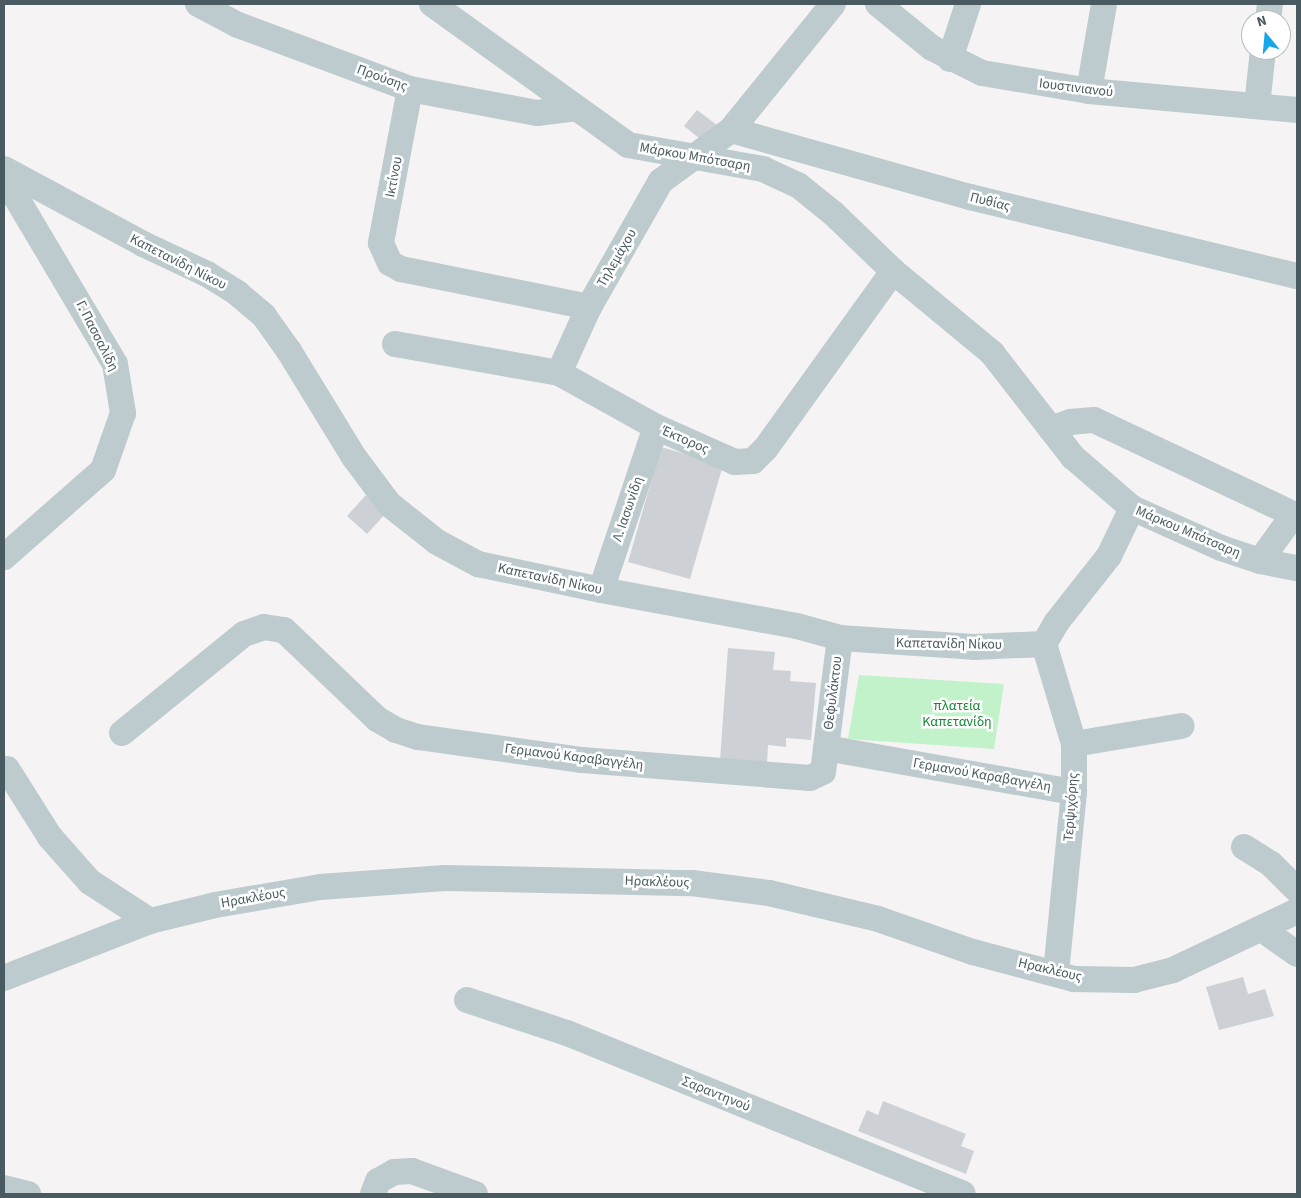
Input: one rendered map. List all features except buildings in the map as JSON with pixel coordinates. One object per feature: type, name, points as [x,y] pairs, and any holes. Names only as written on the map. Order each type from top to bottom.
[{"type":"street","name":"Προύσης","points":[[198,4],[238,25],[410,89],[537,114],[576,108]]},
{"type":"street","name":"Μάρκου Μπότσαρη","points":[[432,4],[628,145],[763,169],[798,185],[834,214],[893,271],[992,353],[1035,404],[1051,429],[1073,457],[1132,508],[1260,562],[1297,568]]},
{"type":"street","points":[[693,157],[732,130],[833,4]]},
{"type":"street","name":"Ιουστινιανού","points":[[878,4],[950,59],[982,73],[1089,91],[1297,110]]},
{"type":"street","points":[[950,59],[968,4]]},
{"type":"street","points":[[1089,91],[1104,4]]},
{"type":"street","points":[[1256,106],[1262,60]]},
{"type":"street","name":"Ικτίνου","points":[[410,89],[382,243],[390,263],[401,269],[589,307]]},
{"type":"street","name":"Πυθίας","points":[[732,130],[970,197],[1297,276]]},
{"type":"street","name":"Τηλεμάχου","points":[[560,373],[589,307],[661,182],[693,157]]},
{"type":"street","name":"Καπετανίδη Νίκου","points":[[4,169],[143,244],[208,274],[264,316],[354,457],[389,504],[437,542],[478,564],[601,590],[797,626],[840,638],[974,646],[1044,644]]},
{"type":"street","name":"Γ. Πασσαλίδη","points":[[4,177],[114,364],[123,413],[103,470],[4,556]]},
{"type":"street","name":"Έκτορος","points":[[395,344],[560,373],[656,427],[735,462],[753,461],[766,448],[893,271]]},
{"type":"street","points":[[1051,429],[1070,422],[1094,420],[1296,515],[1260,562]]},
{"type":"street","name":"Λ. Ιασωνίδη","points":[[601,590],[656,427]]},
{"type":"street","points":[[1044,644],[1056,623],[1109,556],[1132,508]]},
{"type":"street","name":"Γερμανού Καραβαγγέλη","points":[[122,733],[244,634],[264,627],[284,630],[377,719],[396,730],[418,737],[582,760],[794,779],[810,778],[823,772],[826,748],[1074,792]]},
{"type":"street","name":"Θεφυλάκτου","points":[[826,748],[840,638]]},
{"type":"street","name":"Τερψιχόρης","points":[[1044,644],[1074,744],[1074,792],[1056,973]]},
{"type":"street","points":[[1074,744],[1182,726]]},
{"type":"street","points":[[7,769],[50,837],[90,882],[150,922]]},
{"type":"street","points":[[1244,847],[1271,864],[1297,890]]},
{"type":"street","name":"Ηρακλέους","points":[[4,978],[150,922],[215,904],[354,884],[444,878],[692,882],[769,893],[878,920],[973,952],[1074,979],[1134,980],[1173,970],[1263,930],[1297,911]]},
{"type":"street","points":[[1263,930],[1297,954]]},
{"type":"street","name":"Σαραντηνού","points":[[467,1000],[558,1030],[963,1194]]},
{"type":"street","points":[[373,1194],[378,1181],[394,1172],[412,1171],[475,1194]]},
{"type":"street","points":[[4,1188],[28,1194]]},
{"type":"green space","name":"πλατεία Καπετανίδη","points":[[859,675],[1004,684],[994,749],[848,739]]}]
